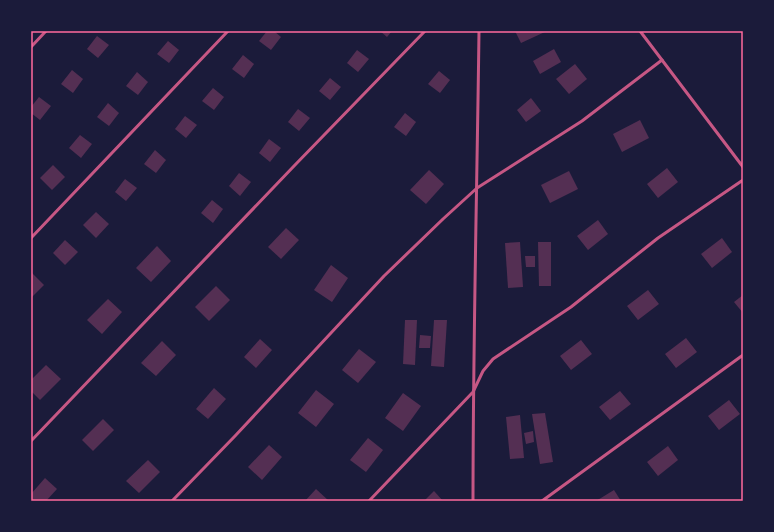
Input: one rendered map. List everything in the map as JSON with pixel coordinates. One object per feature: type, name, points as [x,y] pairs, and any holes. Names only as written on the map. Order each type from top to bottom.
[{"type":"lane","points":[[31,47],[46,31]]},
{"type":"lane","points":[[31,238],[228,31]]},
{"type":"lane","points":[[31,441],[425,31]]},
{"type":"lane","points":[[473,501],[473,392],[479,31]]},
{"type":"lane","points":[[640,31],[743,167]]},
{"type":"lane","points":[[172,501],[235,436],[384,276],[477,188],[582,121],[662,60]]},
{"type":"lane","points":[[369,501],[473,392],[483,371],[493,359],[571,307],[658,238],[743,180]]},
{"type":"lane","points":[[542,501],[743,355]]},
{"type":"building","points":[[267,31],[274,31],[281,37],[271,50],[259,41]]},
{"type":"building","points":[[380,31],[392,31],[387,37]]},
{"type":"building","points":[[515,31],[547,31],[521,43]]},
{"type":"building","points":[[97,36],[109,45],[98,58],[87,49]]},
{"type":"building","points":[[168,41],[179,50],[169,63],[157,54]]},
{"type":"building","points":[[554,49],[561,62],[540,74],[533,61]]},
{"type":"building","points":[[357,50],[369,59],[358,72],[347,63]]},
{"type":"building","points":[[243,55],[254,64],[244,78],[232,69]]},
{"type":"building","points":[[575,64],[587,79],[569,94],[556,79]]},
{"type":"building","points":[[72,70],[83,79],[73,93],[61,84]]},
{"type":"building","points":[[439,71],[450,80],[440,93],[428,84]]},
{"type":"building","points":[[137,72],[148,82],[138,95],[126,86]]},
{"type":"building","points":[[330,78],[341,87],[330,100],[319,91]]},
{"type":"building","points":[[213,88],[224,97],[214,110],[202,101]]},
{"type":"building","points":[[39,97],[51,106],[40,120],[31,113],[31,107]]},
{"type":"building","points":[[531,98],[541,111],[526,122],[517,110]]},
{"type":"building","points":[[108,103],[119,113],[109,126],[97,117]]},
{"type":"building","points":[[298,109],[310,118],[299,131],[288,122]]},
{"type":"building","points":[[405,113],[416,122],[406,136],[394,127]]},
{"type":"building","points":[[185,116],[197,125],[186,138],[175,129]]},
{"type":"building","points":[[640,120],[649,138],[622,152],[613,134]]},
{"type":"building","points":[[80,135],[92,144],[81,158],[69,148]]},
{"type":"building","points":[[269,139],[281,148],[270,162],[259,153]]},
{"type":"building","points":[[155,150],[166,160],[156,173],[144,164]]},
{"type":"building","points":[[53,165],[65,177],[52,190],[40,178]]},
{"type":"building","points":[[667,168],[678,182],[658,198],[647,184]]},
{"type":"building","points":[[429,170],[444,184],[426,204],[410,190]]},
{"type":"building","points":[[569,171],[578,189],[550,203],[541,185]]},
{"type":"building","points":[[239,173],[251,182],[240,196],[229,186]]},
{"type":"building","points":[[125,179],[137,188],[126,201],[115,192]]},
{"type":"building","points":[[212,200],[223,209],[213,223],[201,213]]},
{"type":"building","points":[[96,212],[109,224],[96,238],[83,225]]},
{"type":"building","points":[[598,220],[608,234],[588,250],[577,236]]},
{"type":"building","points":[[286,228],[299,240],[281,259],[268,247]]},
{"type":"building","points":[[722,238],[732,252],[712,268],[701,254]]},
{"type":"building","points":[[65,240],[78,252],[65,265],[53,253]]},
{"type":"building","points":[[520,242],[523,287],[508,288],[505,243]]},
{"type":"building","points":[[538,242],[551,242],[551,286],[539,286]]},
{"type":"building","points":[[157,246],[171,261],[151,282],[136,268]]},
{"type":"building","points":[[525,256],[535,256],[535,267],[526,267]]},
{"type":"building","points":[[331,265],[348,278],[332,302],[314,290]]},
{"type":"building","points":[[32,273],[44,285],[31,298],[31,274]]},
{"type":"building","points":[[216,286],[230,300],[209,321],[195,307]]},
{"type":"building","points":[[648,290],[659,304],[638,320],[627,306]]},
{"type":"building","points":[[743,295],[743,313],[734,302]]},
{"type":"building","points":[[108,299],[122,312],[102,334],[87,320]]},
{"type":"building","points":[[405,320],[417,320],[415,365],[403,364]]},
{"type":"building","points":[[434,320],[447,320],[444,367],[431,366]]},
{"type":"building","points":[[420,335],[431,336],[430,348],[419,348]]},
{"type":"building","points":[[686,338],[697,352],[676,368],[665,354]]},
{"type":"building","points":[[260,339],[272,350],[256,368],[244,357]]},
{"type":"building","points":[[581,340],[592,354],[571,370],[560,356]]},
{"type":"building","points":[[162,341],[176,355],[156,376],[141,363]]},
{"type":"building","points":[[359,349],[376,362],[358,383],[342,370]]},
{"type":"building","points":[[46,365],[61,379],[40,400],[31,391],[31,380]]},
{"type":"building","points":[[214,388],[226,399],[208,419],[196,409]]},
{"type":"building","points":[[316,390],[334,404],[316,427],[298,413]]},
{"type":"building","points":[[620,391],[631,404],[610,420],[599,407]]},
{"type":"building","points":[[403,393],[421,406],[403,431],[385,418]]},
{"type":"building","points":[[729,400],[740,414],[719,430],[708,416]]},
{"type":"building","points":[[545,413],[553,462],[540,464],[532,414]]},
{"type":"building","points":[[520,415],[524,458],[510,459],[506,417]]},
{"type":"building","points":[[103,419],[114,430],[93,451],[82,440]]},
{"type":"building","points":[[533,431],[534,442],[526,444],[524,433]]},
{"type":"building","points":[[368,438],[383,450],[366,472],[350,460]]},
{"type":"building","points":[[269,445],[282,457],[262,480],[248,467]]},
{"type":"building","points":[[668,446],[678,460],[658,476],[647,462]]},
{"type":"building","points":[[148,460],[160,472],[139,493],[126,481]]},
{"type":"building","points":[[45,478],[57,489],[46,501],[31,501],[31,494]]},
{"type":"building","points":[[316,489],[329,501],[305,501]]},
{"type":"building","points":[[614,490],[621,501],[596,501]]},
{"type":"building","points":[[434,491],[443,501],[424,501]]}]
